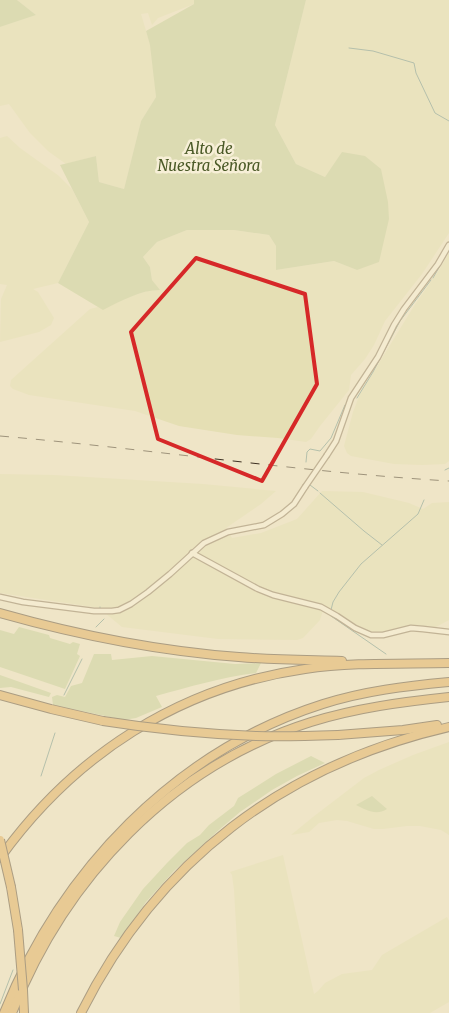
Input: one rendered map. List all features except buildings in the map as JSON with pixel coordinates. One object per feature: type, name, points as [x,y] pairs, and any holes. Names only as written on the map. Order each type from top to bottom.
[{"type":"highway","points":[[0,613],[104,638],[215,655],[308,660],[449,662]]},
{"type":"highway","points":[[0,858],[27,822],[81,768],[130,733],[184,704],[238,684],[305,669],[355,665],[449,662]]},
{"type":"highway","points":[[4,1013],[40,937],[78,881],[124,827],[182,776],[238,740],[270,724],[310,708],[372,692],[449,682]]},
{"type":"highway","points":[[0,696],[103,721],[209,734],[258,736],[338,735],[395,731],[449,723]]},
{"type":"highway","points":[[12,1013],[27,978],[46,942],[81,888],[141,821],[181,788],[246,749],[275,735],[310,722],[367,708],[449,697]]},
{"type":"highway","points":[[81,1013],[103,971],[147,909],[172,881],[226,831],[271,799],[316,773],[349,758],[388,744],[449,727]]},
{"type":"highway","points":[[0,840],[11,887],[18,930],[23,1013]]},
{"type":"street","points":[[0,597],[23,602],[112,612],[131,604],[148,592],[204,543],[228,532],[264,525],[282,514],[294,504],[336,441],[351,398],[378,357],[404,309],[433,271],[449,245]]},
{"type":"street","points":[[192,553],[258,589],[273,595],[321,607],[355,628],[371,635],[383,635],[411,628],[449,632]]},
{"type":"highlighted area","points":[[196,258],[305,294],[317,384],[262,481],[158,439],[131,332]]},
{"type":"shaded area","points":[[17,0],[194,0],[194,4],[158,18],[152,25],[148,13],[141,14],[152,51],[156,97],[141,121],[124,189],[99,182],[96,156],[66,164],[48,151],[30,133],[9,104],[0,106],[0,27],[36,15]]},
{"type":"shaded area","points":[[306,0],[449,0],[449,233],[422,274],[385,321],[374,345],[351,375],[349,390],[311,439],[306,442],[237,435],[179,426],[135,411],[29,395],[13,389],[10,386],[11,380],[90,309],[98,307],[103,309],[128,297],[151,290],[159,290],[152,280],[150,267],[143,257],[157,242],[187,230],[234,230],[269,235],[276,246],[276,270],[334,261],[357,270],[343,153],[325,177],[296,164],[275,125]]},
{"type":"shaded area","points":[[7,136],[20,148],[59,176],[72,189],[89,222],[58,283],[33,289],[38,292],[54,318],[51,325],[39,332],[0,342],[1,299],[7,285],[0,284],[0,138]]},
{"type":"shaded area","points":[[449,253],[449,461],[445,464],[394,464],[351,456],[347,453],[344,446],[360,394]]},
{"type":"shaded area","points":[[0,474],[54,475],[203,484],[276,491],[261,504],[226,528],[232,538],[261,533],[297,519],[322,491],[363,492],[409,503],[423,509],[432,503],[449,502],[449,620],[436,627],[410,627],[383,633],[369,633],[355,627],[324,607],[320,620],[303,638],[297,640],[218,639],[122,627],[99,608],[0,593]]},
{"type":"shaded area","points":[[449,742],[449,835],[441,830],[420,826],[374,829],[337,820],[319,823],[309,832],[291,835],[364,778],[413,755]]},
{"type":"shaded area","points":[[283,855],[314,994],[325,983],[342,974],[372,970],[382,955],[447,917],[449,921],[449,1002],[430,1013],[240,1013],[234,890],[230,872]]},
{"type":"green space","points":[[0,0],[17,0],[36,15],[0,27]]},
{"type":"green space","name":"Alto de Nuestra Señora","points":[[194,0],[306,0],[275,125],[296,164],[325,177],[342,152],[365,156],[381,169],[388,202],[389,219],[379,262],[357,270],[334,261],[276,270],[276,246],[269,235],[234,230],[187,230],[157,242],[143,257],[150,267],[152,280],[160,290],[138,294],[103,310],[58,283],[89,222],[60,165],[96,156],[99,182],[124,189],[141,121],[156,97],[150,45],[146,31],[194,4]]},
{"type":"green space","points":[[19,627],[49,635],[50,638],[70,644],[73,642],[80,644],[77,654],[80,656],[65,689],[0,667],[0,630],[14,634]]},
{"type":"green space","points":[[94,654],[111,654],[112,660],[152,656],[235,664],[261,663],[256,673],[218,680],[156,696],[162,707],[136,718],[124,720],[53,705],[52,697],[57,695],[65,697],[71,686],[82,683]]},
{"type":"green space","points":[[0,675],[51,693],[49,697],[11,687],[0,688]]},
{"type":"green space","points":[[311,756],[325,763],[272,790],[240,812],[174,871],[146,902],[121,938],[114,936],[120,922],[143,889],[187,843],[200,835],[209,825],[234,806],[238,798],[276,774]]},
{"type":"green space","points":[[372,796],[387,809],[375,812],[356,805]]},
{"type":"waterway","points":[[349,48],[373,51],[414,63],[416,73],[435,113],[449,121]]},
{"type":"waterway","points":[[433,278],[449,250]]},
{"type":"waterway","points":[[357,398],[400,321],[431,280]]},
{"type":"waterway","points":[[306,462],[307,452],[310,449],[320,451],[331,438],[345,405]]},
{"type":"waterway","points":[[445,470],[449,468]]},
{"type":"waterway","points":[[306,482],[318,491]]},
{"type":"waterway","points":[[320,493],[382,545]]},
{"type":"waterway","points":[[331,610],[339,592],[361,564],[418,514],[424,500]]},
{"type":"waterway","points":[[331,616],[386,654]]},
{"type":"waterway","points":[[96,627],[104,619]]},
{"type":"waterway","points":[[64,695],[82,659]]},
{"type":"waterway","points":[[41,776],[55,733]]},
{"type":"waterway","points":[[0,1004],[13,970]]},
{"type":"railway","points":[[0,436],[337,472],[449,481]]}]
